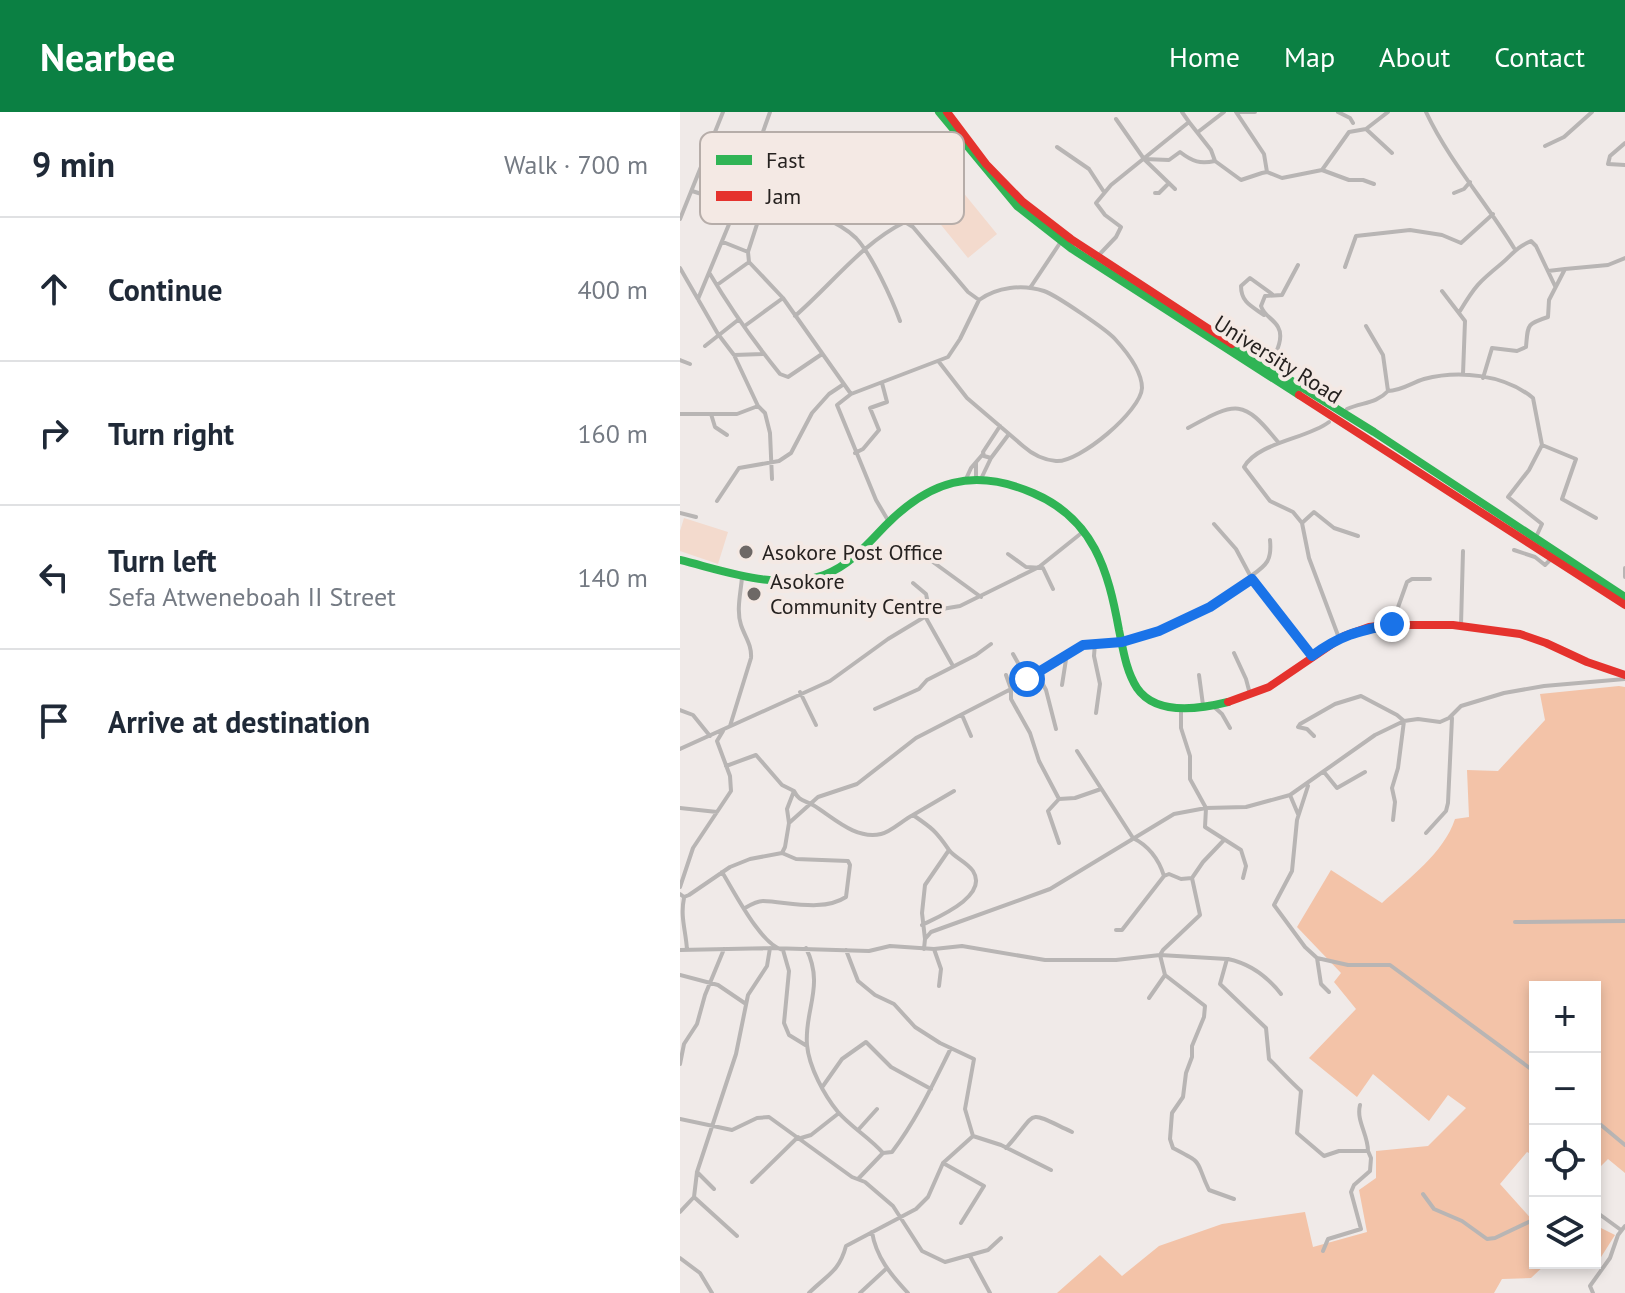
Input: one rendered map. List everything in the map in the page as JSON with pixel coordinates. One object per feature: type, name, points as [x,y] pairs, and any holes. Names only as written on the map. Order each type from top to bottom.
[{"type":"main road","name":"University Road","points":[[939,112],[953,132]]},
{"type":"main road","name":"University Road","points":[[947,112],[962,132]]},
{"type":"main road","name":"University Road","points":[[964,135],[986,164],[1023,202],[1098,256],[1119,275],[1625,605]]},
{"type":"main road","name":"University Road","points":[[964,146],[1017,206],[1062,241],[1374,432],[1625,597]]},
{"type":"main road","points":[[680,560],[785,580],[821,576],[849,559],[921,494],[965,480],[991,482],[1007,484],[1047,498],[1063,508],[1086,530],[1105,566],[1130,677],[1152,702],[1181,709],[1250,694],[1279,681],[1339,638],[1369,627],[1392,624],[1461,626],[1524,635],[1625,677]]},
{"type":"street","points":[[715,132],[723,112]]},
{"type":"street","points":[[763,132],[770,112]]},
{"type":"street","points":[[1182,112],[1215,161],[1241,180],[1267,172],[1282,178],[1322,170],[1349,180],[1374,184]]},
{"type":"street","points":[[1198,132],[1224,112]]},
{"type":"street","points":[[1237,112],[1255,112]]},
{"type":"street","points":[[1237,112],[1264,154],[1267,172]]},
{"type":"street","points":[[1338,112],[1353,123]]},
{"type":"street","points":[[1322,170],[1343,137],[1354,130],[1366,129],[1388,112]]},
{"type":"street","points":[[1426,112],[1443,146],[1514,248]]},
{"type":"street","points":[[1545,146],[1564,137],[1592,112]]},
{"type":"street","points":[[1116,119],[1144,159],[1175,189]]},
{"type":"street","points":[[1098,256],[1121,227],[1096,203],[1104,192],[1189,122]]},
{"type":"street","points":[[1366,129],[1392,153]]},
{"type":"street","points":[[1625,143],[1610,156],[1608,164],[1625,165]]},
{"type":"street","points":[[1057,147],[1089,169],[1104,192]]},
{"type":"street","points":[[1144,159],[1169,160],[1180,152],[1191,161],[1203,164],[1215,161]]},
{"type":"street","points":[[680,219],[700,171]]},
{"type":"street","points":[[1454,193],[1470,182]]},
{"type":"street","points":[[1155,193],[1169,183]]},
{"type":"street","points":[[692,191],[700,193]]},
{"type":"street","points":[[1345,267],[1356,236],[1410,230],[1442,235],[1461,243],[1493,214]]},
{"type":"street","points":[[698,299],[730,224]]},
{"type":"street","points":[[757,224],[748,252],[749,262],[765,275],[783,298],[851,394]]},
{"type":"street","points":[[835,224],[853,235],[864,251],[900,321]]},
{"type":"street","points":[[795,316],[864,251],[902,224]]},
{"type":"street","points":[[908,224],[968,292],[979,300]]},
{"type":"street","points":[[1030,288],[1062,241]]},
{"type":"street","points":[[1460,311],[1478,281],[1504,262],[1514,248],[1531,241],[1555,286]]},
{"type":"street","points":[[723,242],[748,252]]},
{"type":"street","points":[[1548,271],[1608,265],[1625,258]]},
{"type":"street","points":[[717,285],[749,262]]},
{"type":"street","points":[[1266,316],[1261,306],[1265,296],[1282,295],[1298,265]]},
{"type":"street","points":[[1483,378],[1492,348],[1517,351],[1526,347],[1530,323],[1550,314],[1549,300],[1565,269]]},
{"type":"street","points":[[681,273],[734,355],[768,422],[772,479]]},
{"type":"street","points":[[710,274],[738,320],[784,377],[797,372],[822,354]]},
{"type":"street","points":[[1269,368],[1280,343],[1278,326],[1245,302],[1241,286],[1250,278],[1272,294]]},
{"type":"street","points":[[837,405],[851,394],[939,361],[954,351],[979,300],[991,291],[1030,288],[1046,291],[1114,338],[1138,372],[1142,389],[1134,406],[1096,444],[1066,460],[1056,461],[1032,454],[967,398],[939,361]]},
{"type":"street","points":[[1442,291],[1460,311],[1466,327],[1463,374]]},
{"type":"street","points":[[745,326],[783,298]]},
{"type":"street","points":[[705,346],[738,320]]},
{"type":"street","points":[[1366,326],[1383,355],[1388,391]]},
{"type":"street","points":[[734,355],[763,354]]},
{"type":"street","points":[[680,360],[690,364]]},
{"type":"street","points":[[1347,409],[1368,405],[1388,391],[1398,391],[1417,381],[1447,374],[1483,378],[1521,389],[1533,398],[1542,445],[1529,470],[1508,497],[1542,524],[1536,538]]},
{"type":"street","points":[[855,453],[863,449],[879,430],[870,408],[889,400],[882,382]]},
{"type":"street","points":[[717,501],[739,468],[779,461],[791,453],[812,413],[829,394],[844,384]]},
{"type":"street","points":[[829,394],[845,418],[855,453],[889,522]]},
{"type":"street","points":[[680,414],[737,414],[758,406]]},
{"type":"street","points":[[1188,428],[1215,413],[1247,409],[1255,414],[1278,442]]},
{"type":"street","points":[[711,414],[715,427],[727,435]]},
{"type":"street","points":[[1329,422],[1318,430],[1278,442],[1248,460],[1244,467],[1270,501],[1293,512],[1302,523],[1309,558],[1339,638]]},
{"type":"street","points":[[965,480],[1000,426]]},
{"type":"street","points":[[978,481],[1009,434]]},
{"type":"street","points":[[1542,445],[1576,459],[1562,499],[1596,518]]},
{"type":"street","points":[[983,454],[991,458]]},
{"type":"street","points":[[976,463],[988,467]]},
{"type":"street","points":[[976,463],[978,481]]},
{"type":"street","points":[[988,467],[991,482]]},
{"type":"street","points":[[1302,523],[1314,512],[1334,528],[1358,536]]},
{"type":"street","points":[[680,513],[696,517]]},
{"type":"street","points":[[1214,524],[1236,549],[1251,577],[1312,656]]},
{"type":"street","points":[[913,583],[926,594],[929,608],[936,610],[960,606],[1039,567],[1086,530]]},
{"type":"street","points":[[789,823],[823,794],[864,780],[916,738],[1011,689],[1067,653],[1083,645],[1122,642],[1159,631],[1210,607],[1269,563],[1270,540]]},
{"type":"street","points":[[911,546],[981,597]]},
{"type":"street","points":[[1514,550],[1535,557],[1545,565],[1552,557]]},
{"type":"street","points":[[1461,626],[1463,551]]},
{"type":"street","points":[[1008,554],[1026,567],[1039,567],[1047,572],[1053,589]]},
{"type":"street","points":[[1625,568],[1625,577]]},
{"type":"street","points":[[680,887],[693,848],[731,791],[717,741],[730,725],[751,658],[752,649],[739,614],[743,574]]},
{"type":"street","points":[[1392,624],[1409,579],[1430,579]]},
{"type":"street","points":[[680,749],[830,681],[888,639],[936,610]]},
{"type":"street","points":[[926,618],[953,666]]},
{"type":"street","points":[[1095,643],[1094,656],[1100,684],[1096,713]]},
{"type":"street","points":[[875,709],[919,689],[927,680],[991,644]]},
{"type":"street","points":[[1062,685],[1067,653]]},
{"type":"street","points":[[1234,653],[1250,694]]},
{"type":"street","points":[[1013,654],[1027,679]]},
{"type":"street","points":[[1037,673],[1046,690],[1056,729]]},
{"type":"street","points":[[1006,675],[1011,699],[1059,799]]},
{"type":"street","points":[[1199,675],[1207,705],[1222,714],[1230,728]]},
{"type":"street","points":[[925,939],[941,928],[1050,889],[1174,814],[1206,808],[1246,807],[1290,795],[1375,735],[1404,721],[1440,722],[1477,698],[1544,686],[1625,677]]},
{"type":"street","points":[[800,692],[816,725]]},
{"type":"street","points":[[1314,736],[1307,729],[1298,727],[1300,724],[1349,698],[1361,696],[1404,721]]},
{"type":"street","points":[[1181,709],[1181,728],[1190,756],[1190,779],[1206,808],[1205,827],[1237,845],[1244,854],[1246,866],[1243,878]]},
{"type":"street","points":[[680,710],[693,715],[710,736]]},
{"type":"street","points":[[962,715],[971,736]]},
{"type":"street","points":[[1426,833],[1446,811],[1448,803],[1452,715]]},
{"type":"street","points":[[1393,820],[1395,802],[1392,788],[1404,721]]},
{"type":"street","points":[[1077,751],[1133,838],[1143,843],[1158,859],[1164,876]]},
{"type":"street","points":[[726,766],[756,755],[800,800],[812,804],[842,826],[863,833],[881,834],[954,791]]},
{"type":"street","points":[[1324,772],[1337,788],[1365,772]]},
{"type":"street","points":[[1308,784],[1298,815],[1292,871],[1274,905],[1305,947],[1317,958],[1348,965],[1390,965],[1529,1068]]},
{"type":"street","points":[[1059,843],[1048,811],[1059,799],[1075,798],[1101,789]]},
{"type":"street","points":[[782,853],[789,823],[787,809],[794,791]]},
{"type":"street","points":[[1290,795],[1298,815]]},
{"type":"street","points":[[680,808],[719,812]]},
{"type":"street","points":[[913,815],[941,835],[949,850],[970,867],[976,883],[967,898],[948,914],[922,925]]},
{"type":"street","points":[[1160,955],[1200,915],[1192,878],[1225,840]]},
{"type":"street","points":[[924,949],[925,885],[949,850]]},
{"type":"street","points":[[687,950],[682,926],[682,896],[707,885],[722,872],[750,859],[782,853],[796,859],[848,861],[850,865],[846,897],[832,903],[799,905],[760,900],[745,908]]},
{"type":"street","points":[[722,872],[755,927],[772,948],[783,950],[789,971],[784,1023],[789,1035],[807,1046]]},
{"type":"street","points":[[1116,930],[1122,930],[1164,876],[1192,878]]},
{"type":"street","points":[[1515,922],[1625,921]]},
{"type":"street","points":[[680,950],[806,948],[869,951],[890,946],[924,949],[962,946],[985,952],[1065,961],[1160,955],[1227,959],[1240,961],[1268,977],[1281,994]]},
{"type":"street","points":[[680,1212],[694,1197],[697,1172],[736,1054],[746,1004],[752,987],[767,966],[772,948]]},
{"type":"street","points":[[806,948],[814,964],[807,1046],[814,1071],[839,1113],[883,1153]]},
{"type":"street","points":[[680,1064],[683,1040],[697,1024],[724,949]]},
{"type":"street","points":[[934,949],[941,969],[939,986]]},
{"type":"street","points":[[846,950],[858,981],[875,995],[894,1004],[915,1027],[975,1062],[965,1109],[973,1136]]},
{"type":"street","points":[[1160,955],[1165,975],[1205,1006],[1204,1017],[1192,1046],[1183,1097],[1172,1113],[1170,1139],[1173,1148],[1199,1163],[1209,1190],[1234,1199]]},
{"type":"street","points":[[1317,958],[1321,984],[1329,992]]},
{"type":"street","points":[[1227,959],[1220,984],[1266,1028],[1269,1059],[1281,1069],[1287,1081],[1301,1091],[1297,1133],[1324,1156],[1339,1151],[1368,1151]]},
{"type":"street","points":[[680,975],[721,986],[746,1004]]},
{"type":"street","points":[[1149,998],[1165,975]]},
{"type":"street","points":[[823,1086],[842,1059],[866,1042],[891,1067],[931,1089]]},
{"type":"street","points":[[858,1179],[883,1153],[892,1152],[910,1129],[951,1048]]},
{"type":"street","points":[[1323,1251],[1328,1239],[1361,1229],[1351,1192],[1354,1185],[1370,1171],[1371,1158],[1358,1115],[1360,1105]]},
{"type":"street","points":[[859,1129],[877,1109]]},
{"type":"street","points":[[752,1182],[800,1138],[811,1135],[839,1113]]},
{"type":"street","points":[[680,1119],[732,1130],[757,1118],[769,1117],[865,1182],[893,1206],[922,1251],[945,1262],[988,1250],[1001,1238]]},
{"type":"street","points":[[1006,1148],[1032,1117],[1045,1117],[1072,1132]]},
{"type":"street","points":[[1601,1125],[1625,1145]]},
{"type":"street","points":[[973,1136],[1051,1170]]},
{"type":"street","points":[[809,1293],[842,1263],[846,1246],[916,1209],[928,1197],[943,1163],[973,1136]]},
{"type":"street","points":[[943,1163],[984,1186],[961,1223]]},
{"type":"street","points":[[697,1172],[714,1189]]},
{"type":"street","points":[[1423,1194],[1434,1209],[1462,1221],[1487,1239],[1529,1222]]},
{"type":"street","points":[[694,1197],[737,1236]]},
{"type":"street","points":[[1593,1293],[1590,1286],[1610,1258],[1623,1228],[1601,1215]]},
{"type":"street","points":[[872,1232],[874,1245],[887,1268],[908,1293]]},
{"type":"street","points":[[970,1256],[990,1293]]},
{"type":"street","points":[[680,1258],[700,1273],[712,1293]]},
{"type":"street","points":[[860,1293],[887,1268]]},
{"type":"shaded area","points":[[964,194],[997,234],[968,258],[940,224],[964,224]]},
{"type":"shaded area","points":[[684,518],[728,532],[718,564],[680,551],[680,531]]},
{"type":"shaded area","points":[[1625,687],[1625,1173],[1608,1159],[1601,1166],[1601,981],[1529,981],[1529,1153],[1500,1184],[1529,1216],[1529,1269],[1541,1269],[1531,1278],[1502,1279],[1494,1293],[1057,1293],[1100,1255],[1122,1276],[1159,1246],[1222,1224],[1305,1212],[1313,1247],[1367,1232],[1359,1190],[1376,1178],[1376,1151],[1428,1146],[1466,1108],[1448,1095],[1429,1121],[1373,1074],[1357,1097],[1309,1058],[1356,1009],[1334,982],[1341,973],[1297,927],[1331,870],[1382,903],[1414,875],[1443,843],[1455,819],[1469,817],[1467,770],[1498,771],[1545,720],[1540,694]]},
{"type":"shaded area","points":[[1601,1228],[1615,1235],[1601,1257]]},
{"type":"traffic: fast","points":[[939,112],[956,132]]},
{"type":"traffic: fast","points":[[964,142],[1017,206],[1072,249],[1299,395]]},
{"type":"traffic: fast","points":[[1232,344],[1374,432],[1625,597]]},
{"type":"traffic: fast","points":[[680,560],[770,580],[788,581],[824,575],[842,566],[902,511],[935,489],[971,480],[1011,485],[1054,504],[1071,517],[1095,549],[1110,587],[1128,667],[1133,681],[1145,697],[1167,707],[1179,708],[1228,702]]},
{"type":"traffic: jam","points":[[947,112],[962,132]]},
{"type":"traffic: jam","points":[[964,135],[986,164],[1023,202],[1071,239],[1232,344]]},
{"type":"traffic: jam","points":[[1299,395],[1625,605]]},
{"type":"traffic: jam","points":[[1228,702],[1269,687],[1344,636],[1386,625],[1453,625],[1520,634],[1625,675]]},
{"type":"place","name":"Asokore Post Office","points":[[746,552]]},
{"type":"place","name":"Asokore Community Centre","points":[[754,594]]},
{"type":"route","points":[[1027,679],[1083,645],[1122,642],[1159,631],[1210,607],[1252,579],[1312,656],[1333,640],[1369,627],[1392,624]]}]
